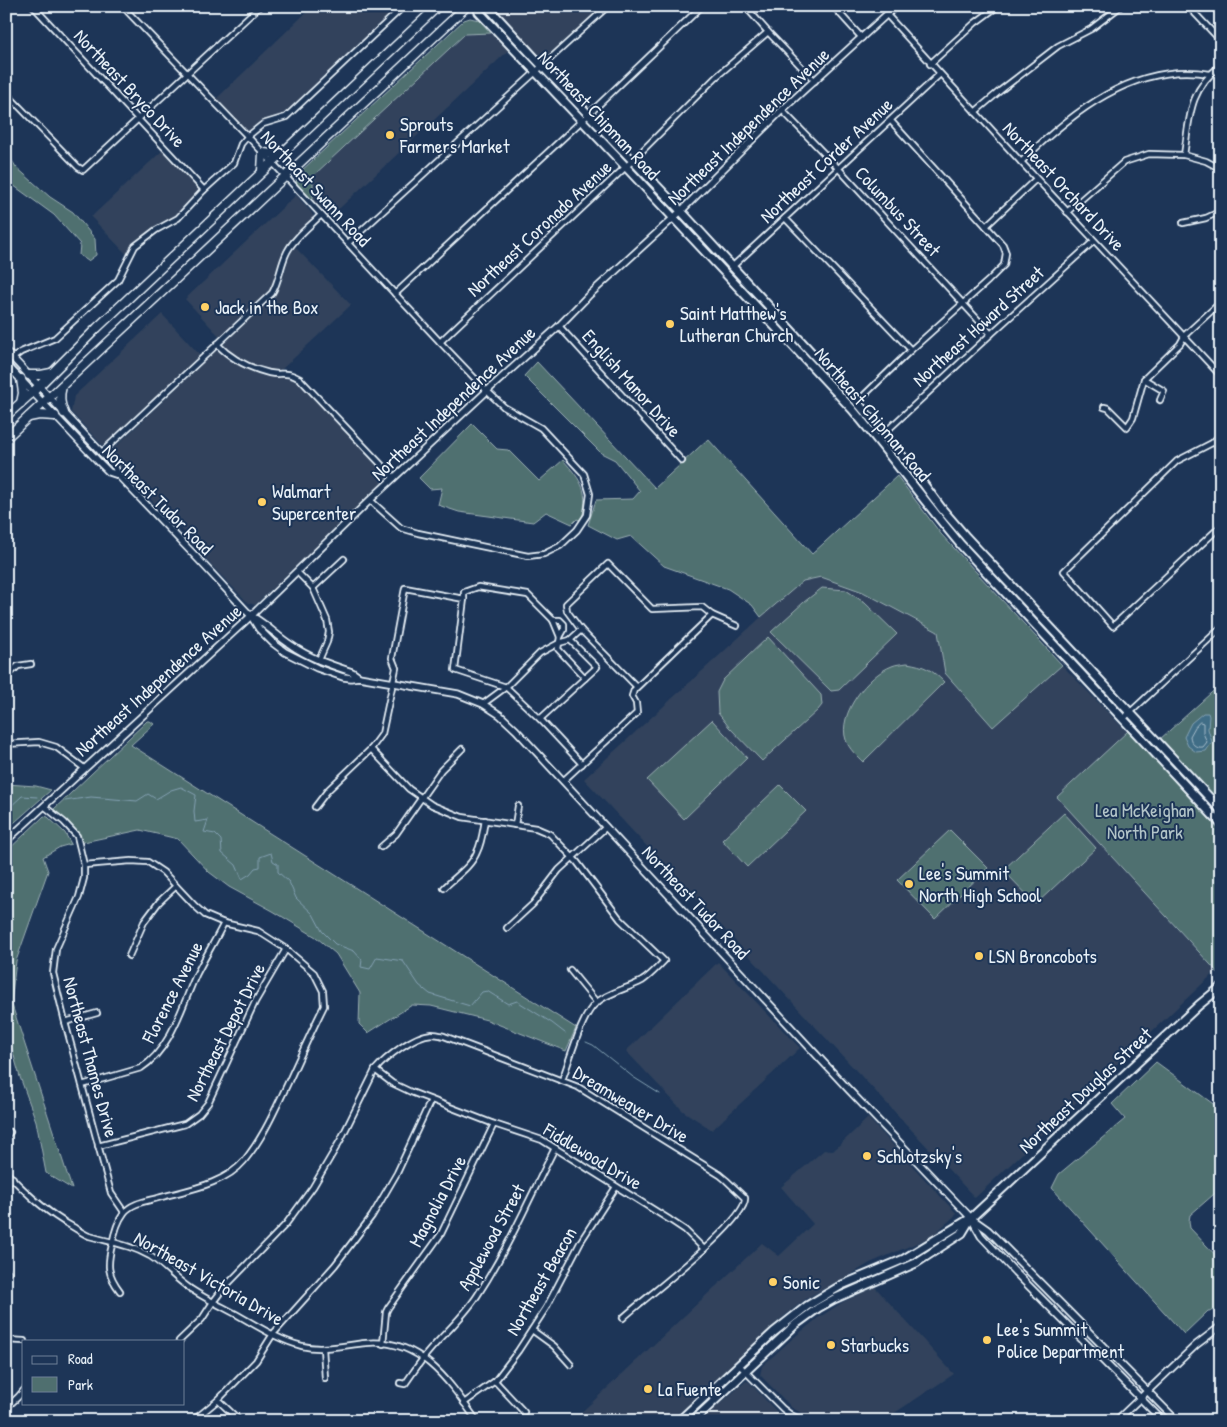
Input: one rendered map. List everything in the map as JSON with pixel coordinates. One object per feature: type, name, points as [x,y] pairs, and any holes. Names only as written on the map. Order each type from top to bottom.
[{"type":"main road","points":[[6,416],[438,6]]},
{"type":"main road","points":[[6,438],[467,6]]},
{"type":"main road","name":"Northeast Chipman Road","points":[[476,6],[479,12],[852,409],[878,439],[931,510],[962,545],[1221,824]]},
{"type":"main road","name":"Northeast Chipman Road","points":[[487,6],[778,315],[884,433],[966,537],[1221,810]]},
{"type":"main road","points":[[508,43],[514,36]]},
{"type":"main road","points":[[262,172],[263,153],[274,154],[285,150]]},
{"type":"main road","points":[[726,274],[730,272],[735,275],[767,308],[778,315]]},
{"type":"main road","points":[[29,375],[51,373]]},
{"type":"main road","points":[[21,379],[21,403]]},
{"type":"main road","points":[[62,386],[60,401],[64,413]]},
{"type":"main road","points":[[29,417],[39,415],[55,416]]},
{"type":"main road","name":"Northeast Douglas Street","points":[[679,1421],[774,1332],[817,1299],[842,1285],[904,1260],[971,1218],[1199,1005],[1221,987]]},
{"type":"main road","name":"Northeast Douglas Street","points":[[693,1421],[796,1324],[834,1299],[916,1263],[962,1233],[971,1218]]},
{"type":"street","name":"Northeast Bryco Drive","points":[[33,6],[204,190]]},
{"type":"street","name":"Northeast Swann Road","points":[[124,6],[487,391],[504,407],[541,428],[584,474],[590,494],[587,515],[577,530],[560,546],[544,554],[528,556],[401,528],[370,500]]},
{"type":"street","points":[[6,93],[83,170],[260,6]]},
{"type":"street","points":[[13,358],[21,352],[55,338],[118,280],[135,246],[156,230],[178,218],[204,190],[234,164],[241,144],[247,136],[263,124],[286,117],[404,6]]},
{"type":"street","points":[[348,243],[608,6]]},
{"type":"street","points":[[395,294],[702,6]]},
{"type":"street","points":[[745,6],[815,81]]},
{"type":"street","points":[[833,6],[862,38]]},
{"type":"street","name":"Northeast Independence Avenue","points":[[6,840],[251,616],[370,500],[559,326],[588,296],[682,211],[782,110],[896,6]]},
{"type":"street","points":[[930,64],[975,23],[998,6]]},
{"type":"street","points":[[975,112],[1058,46],[1091,28],[1121,6]]},
{"type":"street","points":[[1188,6],[1221,41]]},
{"type":"street","name":"Northeast Orchard Drive","points":[[887,15],[930,64],[1221,376]]},
{"type":"street","name":"Northeast Coronado Avenue","points":[[440,342],[626,167],[716,77],[768,32]]},
{"type":"street","points":[[1184,155],[1194,97],[1210,74],[1221,64]]},
{"type":"street","points":[[1021,162],[1050,134],[1088,106],[1119,88],[1166,73],[1196,71],[1210,74]]},
{"type":"street","name":"Northeast Corder Avenue","points":[[732,267],[940,74]]},
{"type":"street","name":"Columbus Street","points":[[782,110],[991,334]]},
{"type":"street","points":[[857,402],[1004,265],[1006,253],[1003,245],[891,121]]},
{"type":"street","points":[[1067,212],[1124,162],[1148,154],[1184,155],[1206,160],[1221,169]]},
{"type":"street","points":[[986,226],[1036,178]]},
{"type":"street","points":[[1183,223],[1206,218],[1221,211]]},
{"type":"street","points":[[86,449],[102,453],[272,293],[279,280],[286,253],[321,215]]},
{"type":"street","points":[[785,218],[912,350]]},
{"type":"street","name":"Northeast Howard Street","points":[[878,439],[1094,241]]},
{"type":"street","points":[[1104,407],[1108,408],[1127,428],[1133,418],[1144,379],[1221,302]]},
{"type":"street","name":"English Manor Drive","points":[[559,326],[682,461]]},
{"type":"street","points":[[217,344],[225,353],[237,360],[269,373],[288,373],[300,379],[394,478]]},
{"type":"street","points":[[6,351],[109,460],[115,467],[118,475]]},
{"type":"street","name":"Northeast Tudor Road","points":[[6,364],[109,472],[118,475],[251,616],[259,629],[285,652],[298,660],[332,674],[458,694],[483,704],[500,715],[516,730],[869,1112],[971,1218],[988,1230],[1177,1421]]},
{"type":"street","points":[[1144,379],[1164,391],[1160,400]]},
{"type":"street","points":[[1221,434],[1212,442],[1177,461],[1064,571],[1114,626],[1221,526]]},
{"type":"street","points":[[97,460],[104,458],[109,460]]},
{"type":"street","points":[[313,588],[344,558]]},
{"type":"street","points":[[636,686],[581,630],[567,611],[566,604],[608,564],[652,609],[702,607],[712,615],[737,626]]},
{"type":"street","points":[[297,572],[313,588],[327,620],[328,642],[318,660]]},
{"type":"street","points":[[560,637],[553,620],[528,595],[478,587],[464,592],[455,670],[506,687],[540,719],[582,764]]},
{"type":"street","points":[[315,808],[332,786],[372,749],[382,734],[396,668],[392,658],[405,588],[464,599]]},
{"type":"street","points":[[563,781],[636,713],[636,703],[632,696],[636,686],[712,615]]},
{"type":"street","name":"Northeast Tudor Road","points":[[251,616],[262,622],[290,645],[318,660],[352,672],[359,677]]},
{"type":"street","points":[[553,620],[560,620],[564,624],[558,649],[585,678]]},
{"type":"street","points":[[1123,719],[1221,628]]},
{"type":"street","points":[[483,704],[506,687],[540,653],[559,643],[570,640],[581,630]]},
{"type":"street","points":[[540,719],[597,667],[570,640]]},
{"type":"street","points":[[6,677],[18,666],[31,664]]},
{"type":"street","points":[[6,744],[39,742],[56,747],[84,768]]},
{"type":"street","points":[[372,749],[409,789],[432,805],[452,814],[536,828],[550,834],[573,857],[620,919],[664,961],[642,981],[608,996],[591,1008],[583,1022],[562,1080]]},
{"type":"street","points":[[382,848],[396,834],[441,770],[462,749]]},
{"type":"street","name":"Northeast Thames Drive","points":[[44,806],[64,822],[77,836],[84,865],[84,878],[79,897],[56,949],[53,973],[111,1193],[124,1212]]},
{"type":"street","points":[[515,825],[518,806]]},
{"type":"street","points":[[444,888],[474,858],[481,843],[485,820]]},
{"type":"street","points":[[507,928],[533,904],[552,878],[606,827]]},
{"type":"street","points":[[84,865],[131,861],[148,862],[163,872],[199,910],[224,923],[258,931],[286,949],[314,973],[323,991],[324,1006],[261,1138],[242,1163],[221,1179],[192,1189],[141,1202],[124,1212],[116,1228],[108,1260],[112,1278],[120,1291]]},
{"type":"street","points":[[129,956],[144,922],[159,902],[176,886]]},
{"type":"street","name":"Florence Avenue","points":[[82,1085],[141,1068],[159,1053],[224,923]]},
{"type":"street","name":"Northeast Depot Drive","points":[[98,1146],[185,1124],[199,1114],[208,1102],[255,1002],[286,949]]},
{"type":"street","points":[[570,970],[597,1003]]},
{"type":"street","points":[[65,1022],[97,1013]]},
{"type":"street","name":"Dreamweaver Drive","points":[[375,1070],[383,1060],[407,1044],[425,1036],[436,1034],[578,1086],[720,1175],[745,1198],[745,1204],[732,1223],[704,1249]]},
{"type":"street","points":[[180,1340],[202,1319],[223,1289],[286,1224],[313,1187],[340,1141],[375,1070]]},
{"type":"street","name":"Fiddlewood Drive","points":[[375,1070],[401,1088],[494,1124],[523,1132],[542,1140],[678,1225],[704,1249]]},
{"type":"street","points":[[195,1419],[218,1400],[256,1361],[273,1334],[335,1265],[372,1216],[397,1173],[432,1100]]},
{"type":"street","name":"Magnolia Drive","points":[[383,1344],[388,1308],[441,1234],[494,1124]]},
{"type":"street","name":"Applewood Street","points":[[400,1383],[405,1384],[429,1351],[469,1308],[510,1240],[555,1148]]},
{"type":"street","name":"Northeast Victoria Drive","points":[[6,1172],[34,1200],[67,1224],[88,1235],[112,1241],[151,1256],[188,1287],[273,1334],[302,1346],[323,1348],[374,1343],[402,1347],[424,1358],[446,1378],[477,1421]]},
{"type":"street","points":[[6,1184],[13,1178]]},
{"type":"street","name":"Northeast Beacon","points":[[464,1403],[495,1381],[518,1352],[555,1293],[581,1241],[616,1187]]},
{"type":"street","name":"Northeast Tudor Road","points":[[971,1218],[981,1236],[1014,1272],[1164,1421]]},
{"type":"street","points":[[623,1318],[704,1249]]},
{"type":"street","points":[[1014,1272],[1020,1269],[1032,1274]]},
{"type":"street","points":[[1116,1421],[1196,1345],[1221,1326]]},
{"type":"street","points":[[532,1330],[554,1346],[571,1365]]},
{"type":"street","points":[[6,1340],[22,1341]]},
{"type":"street","points":[[323,1348],[325,1378]]},
{"type":"street","points":[[739,1365],[783,1409],[803,1421]]},
{"type":"street","points":[[495,1381],[524,1412]]},
{"type":"street","points":[[6,1408],[22,1392]]},
{"type":"street","points":[[218,1400],[240,1421]]},
{"type":"shaded area","points":[[313,6],[402,6],[287,113],[264,122],[247,132],[216,99]]},
{"type":"shaded area","points":[[499,6],[604,6],[542,63],[496,15]]},
{"type":"shaded area","points":[[491,33],[509,50],[327,220],[327,215],[313,201],[313,176],[465,34]]},
{"type":"shaded area","points":[[163,150],[199,187],[200,192],[183,210],[145,236],[128,256],[91,217]]},
{"type":"shaded area","points":[[296,195],[311,212],[313,220],[286,248],[277,279],[272,287],[220,337],[185,299]]},
{"type":"shaded area","points":[[295,247],[351,305],[281,370],[271,370],[242,360],[229,352],[224,344],[278,289],[289,256]]},
{"type":"shaded area","points":[[162,314],[201,356],[107,444],[102,445],[71,412],[74,396]]},
{"type":"shaded area","points":[[215,351],[234,363],[268,377],[289,377],[302,384],[358,442],[386,478],[384,483],[255,605],[248,603],[211,565],[197,546],[171,518],[166,516],[110,455],[111,451]]},
{"type":"shaded area","name":"Lee's Summit North High School","points":[[821,577],[863,592],[938,632],[945,673],[993,727],[1062,665],[1127,732],[1057,797],[1216,971],[975,1198],[584,779],[771,608],[803,581]]},
{"type":"shaded area","points":[[718,962],[800,1048],[712,1130],[683,1111],[626,1051]]},
{"type":"shaded area","points":[[868,1118],[957,1214],[931,1237],[870,1263],[807,1298],[783,1317],[671,1421],[572,1421],[762,1243],[779,1256],[813,1224],[781,1187],[824,1150],[833,1151]]},
{"type":"shaded area","points":[[875,1287],[954,1374],[890,1416],[888,1421],[817,1421],[792,1408],[760,1375],[762,1366],[818,1318],[843,1302]]},
{"type":"shaded area","points":[[746,1381],[777,1412],[789,1421],[700,1421]]},
{"type":"green space","points":[[470,18],[479,20],[491,33],[465,34],[313,176],[313,201],[297,184],[296,177],[299,173],[464,20]]},
{"type":"green space","points":[[6,151],[16,167],[50,197],[73,212],[95,239],[96,255],[88,261],[79,255],[80,244],[54,215],[6,180]]},
{"type":"green space","points":[[537,362],[655,488],[708,439],[812,554],[897,476],[941,534],[1062,665],[993,727],[945,673],[938,632],[863,592],[821,577],[803,581],[761,617],[752,605],[728,589],[664,566],[631,536],[617,540],[588,525],[596,500],[633,499],[640,491],[615,460],[601,453],[524,376]]},
{"type":"green space","points":[[472,424],[497,449],[508,450],[539,481],[563,460],[575,474],[583,488],[585,502],[581,521],[577,519],[572,524],[546,512],[533,522],[459,512],[438,505],[442,488],[430,489],[419,478]]},
{"type":"green space","points":[[822,588],[846,590],[865,603],[897,634],[839,690],[831,691],[771,632]]},
{"type":"green space","points":[[768,637],[821,695],[822,705],[762,761],[718,713],[717,692],[723,680]]},
{"type":"green space","points":[[907,663],[919,665],[927,669],[944,682],[863,762],[851,749],[846,740],[844,730],[850,708],[873,678],[892,666]]},
{"type":"green space","points":[[1221,684],[1221,806],[1159,740]]},
{"type":"green space","points":[[712,720],[747,758],[684,819],[647,780]]},
{"type":"green space","points":[[147,721],[154,724],[131,745],[576,1028],[566,1051],[487,1020],[431,1006],[412,1005],[368,1033],[359,1024],[360,993],[336,954],[316,937],[229,887],[209,872],[178,839],[140,830],[79,843],[53,810]]},
{"type":"green space","name":"Lea McKeighan North Park","points":[[1128,731],[1221,832],[1221,976],[1057,797]]},
{"type":"green space","points":[[6,784],[36,786],[51,790],[6,830]]},
{"type":"green space","points":[[780,785],[806,811],[747,867],[722,840]]},
{"type":"green space","points":[[1064,813],[1096,848],[1036,904],[1003,870]]},
{"type":"green space","points":[[44,816],[48,817],[65,833],[71,844],[60,847],[43,857],[48,871],[16,961],[11,1002],[72,1189],[46,1173],[36,1121],[20,1077],[6,1028],[6,852]]},
{"type":"green space","points":[[950,830],[988,868],[935,919],[897,880]]},
{"type":"green space","points":[[1156,1062],[1216,1106],[1221,1112],[1221,1188],[1190,1215],[1189,1221],[1190,1228],[1221,1261],[1221,1310],[1208,1311],[1184,1334],[1052,1188],[1059,1174],[1125,1119],[1112,1104]]},
{"type":"water","points":[[1203,713],[1208,713],[1209,716],[1208,729],[1212,742],[1206,751],[1196,752],[1188,746],[1184,737],[1191,723]]},
{"type":"waterway","points":[[65,801],[91,797],[137,801],[148,794],[156,799],[171,790],[181,787],[196,795],[195,822],[208,820],[204,832],[215,834],[221,840],[222,853],[236,865],[242,879],[255,868],[260,867],[260,857],[271,853],[273,861],[278,864],[278,872],[289,882],[296,898],[313,914],[322,931],[335,944],[354,951],[362,960],[361,967],[370,969],[377,957],[403,961],[419,985],[430,994],[470,1006],[482,992],[487,991],[508,1004],[517,1001],[565,1033]]},
{"type":"waterway","points":[[6,808],[9,808],[22,796],[37,797]]},
{"type":"waterway","points":[[586,1042],[593,1045],[633,1077],[660,1094]]},
{"type":"place","name":"Sprouts Farmers Market","points":[[390,135]]},
{"type":"place","name":"Jack in the Box","points":[[205,307]]},
{"type":"place","name":"Saint Matthew's Lutheran Church","points":[[670,324]]},
{"type":"place","name":"Walmart Supercenter","points":[[262,502]]},
{"type":"place","name":"Lee's Summit North High School","points":[[909,884]]},
{"type":"place","name":"LSN Broncobots","points":[[979,956]]},
{"type":"place","name":"Schlotzsky's","points":[[867,1156]]},
{"type":"place","name":"Sonic","points":[[773,1282]]},
{"type":"place","name":"Lee's Summit Police Department","points":[[987,1340]]},
{"type":"place","name":"Starbucks","points":[[831,1345]]},
{"type":"place","name":"La Fuente","points":[[648,1389]]}]
